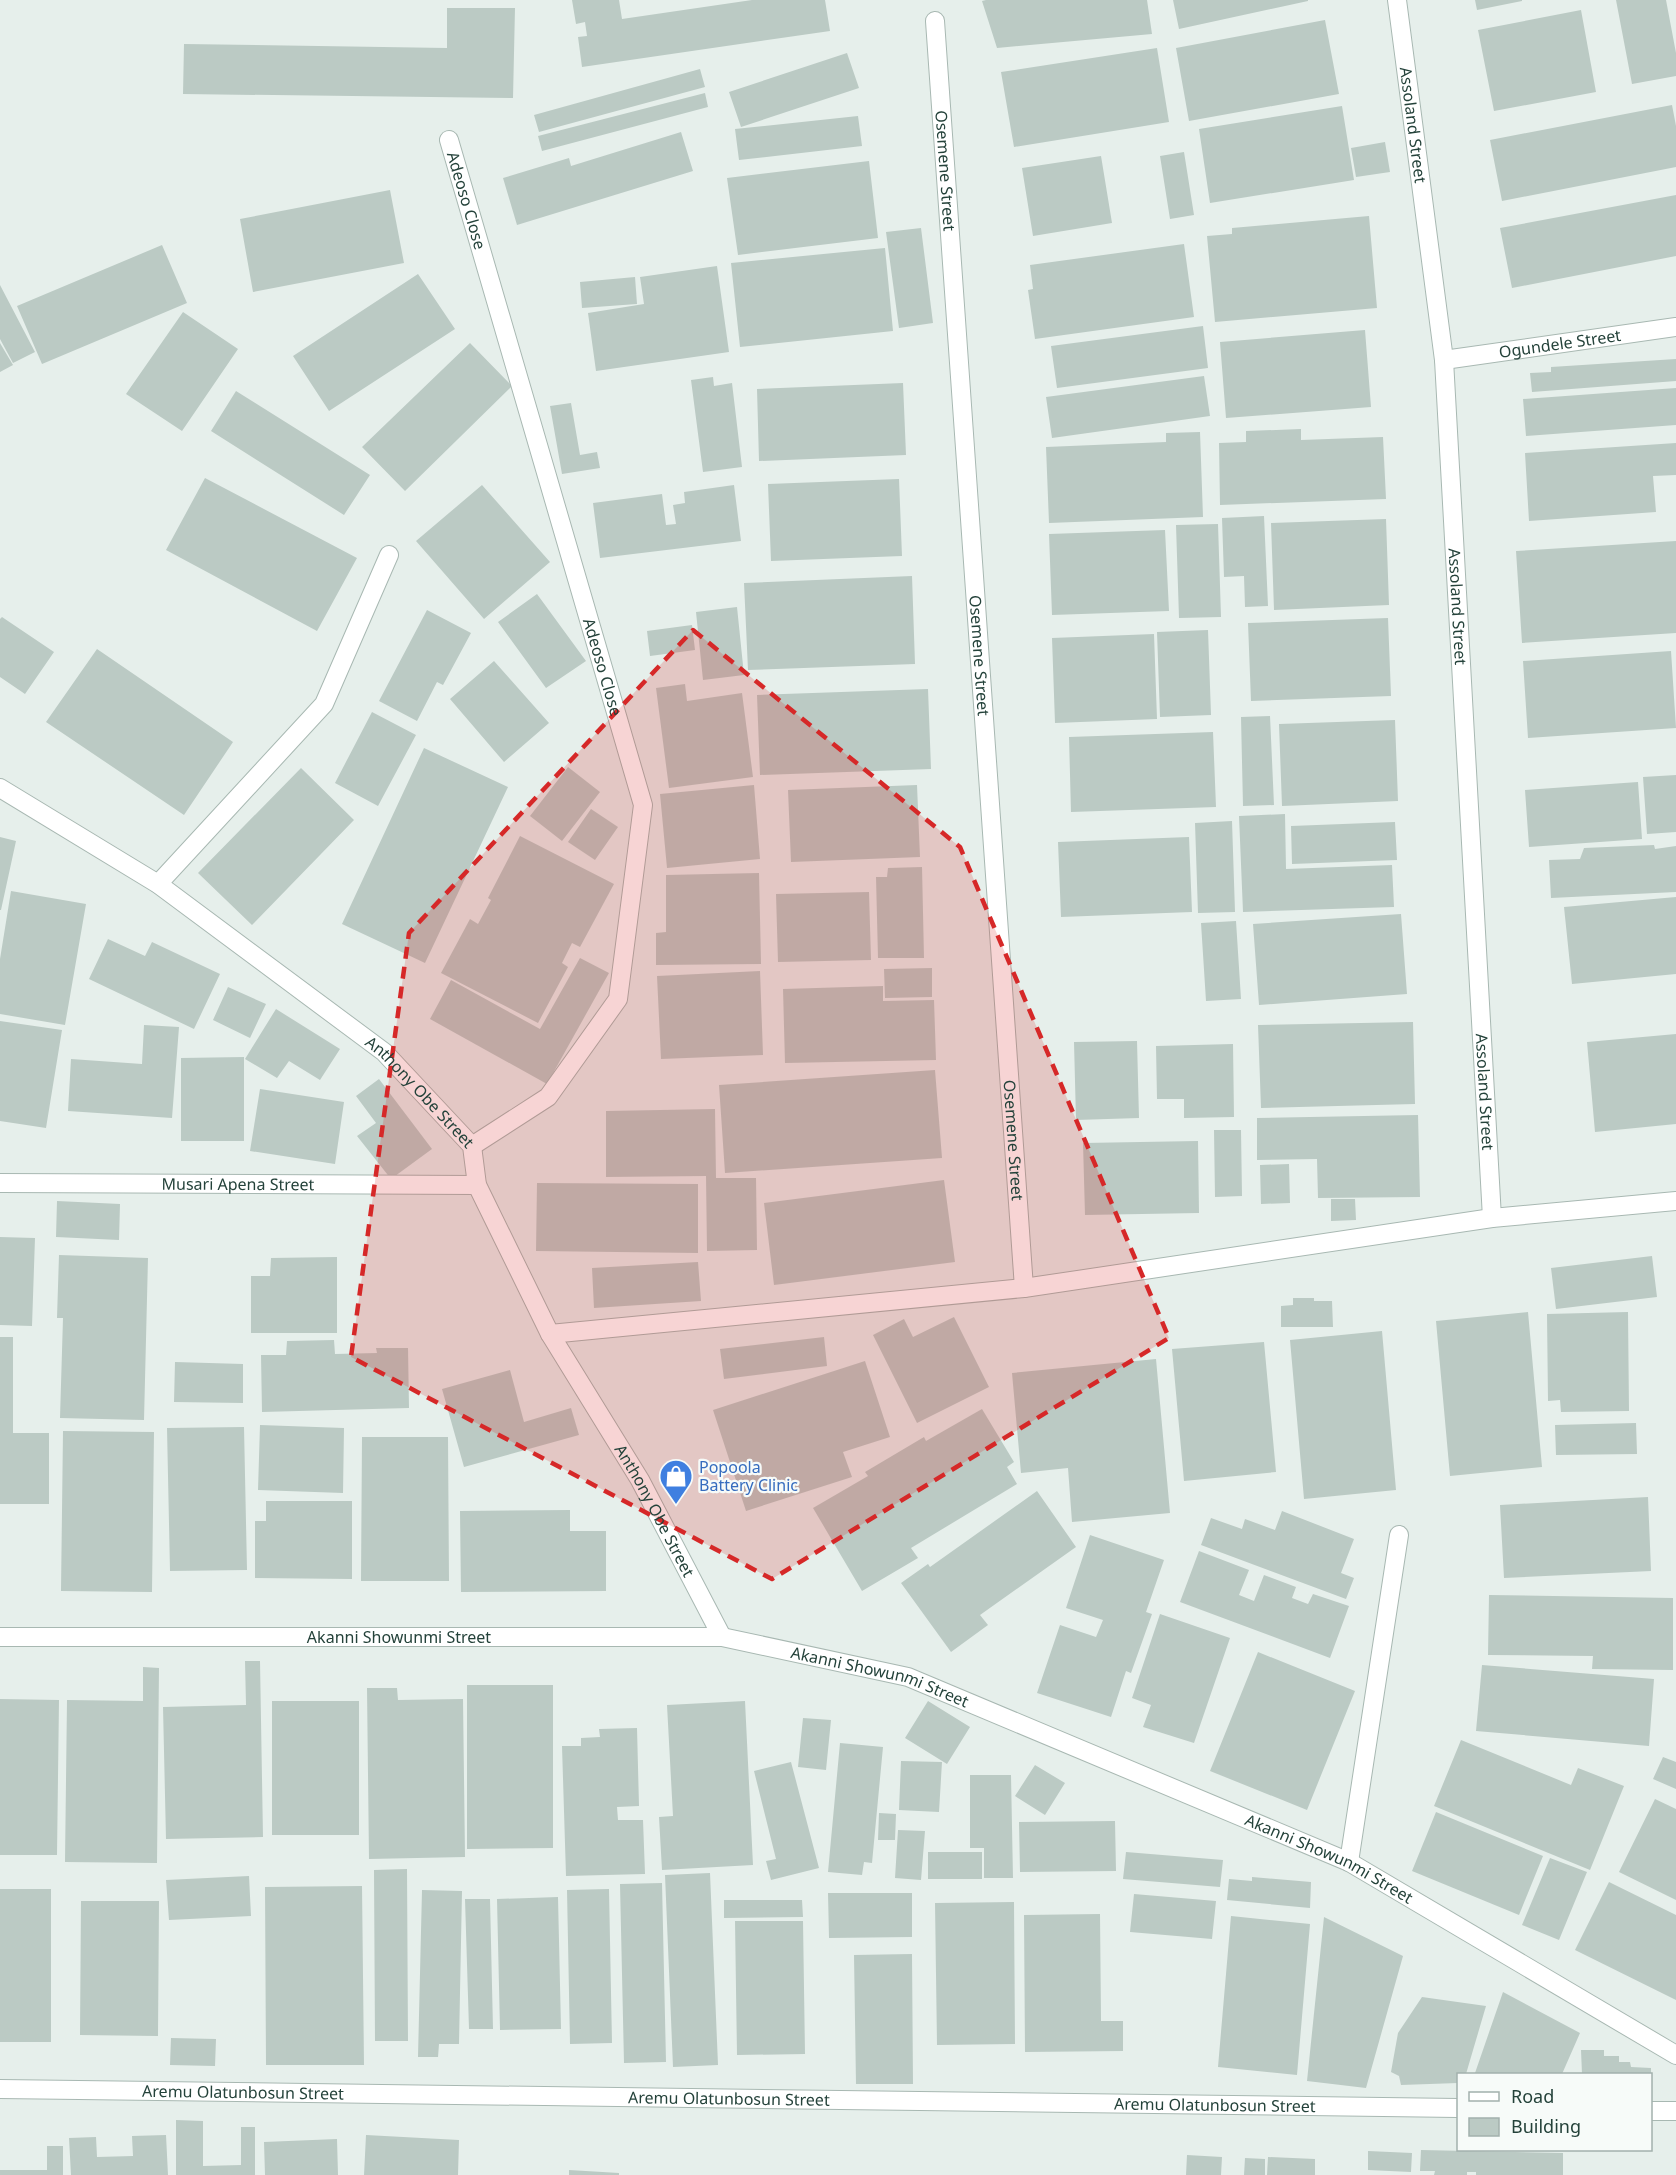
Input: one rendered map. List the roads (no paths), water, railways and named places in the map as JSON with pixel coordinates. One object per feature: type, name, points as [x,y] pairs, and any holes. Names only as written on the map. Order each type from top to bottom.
[{"type":"street","name":"Assoland Street","points":[[1397,0],[1444,360],[1492,1218]]},
{"type":"street","name":"Osemene Street","points":[[935,21],[1024,1288]]},
{"type":"street","name":"Adeoso Close","points":[[449,140],[643,805],[618,999],[549,1097],[472,1146]]},
{"type":"street","name":"Ogundele Street","points":[[1444,360],[1676,327]]},
{"type":"street","points":[[158,884],[324,704],[389,555]]},
{"type":"street","name":"Anthony Obe Street","points":[[0,788],[158,884],[384,1052],[472,1146],[477,1185],[550,1334],[640,1480],[722,1637]]},
{"type":"street","name":"Musari Apena Street","points":[[0,1183],[477,1185]]},
{"type":"street","points":[[550,1334],[1024,1288],[1492,1218],[1676,1201]]},
{"type":"street","points":[[1349,1862],[1399,1535]]},
{"type":"street","name":"Akanni Showunmi Street","points":[[0,1637],[722,1637],[908,1677],[1349,1862],[1676,2055]]},
{"type":"street","name":"Aremu Olatunbosun Street","points":[[0,2089],[1457,2108]]},
{"type":"street","points":[[1652,2111],[1676,2111]]},
{"type":"place","name":"Popoola Battery Clinic","points":[[676,1505]]}]
